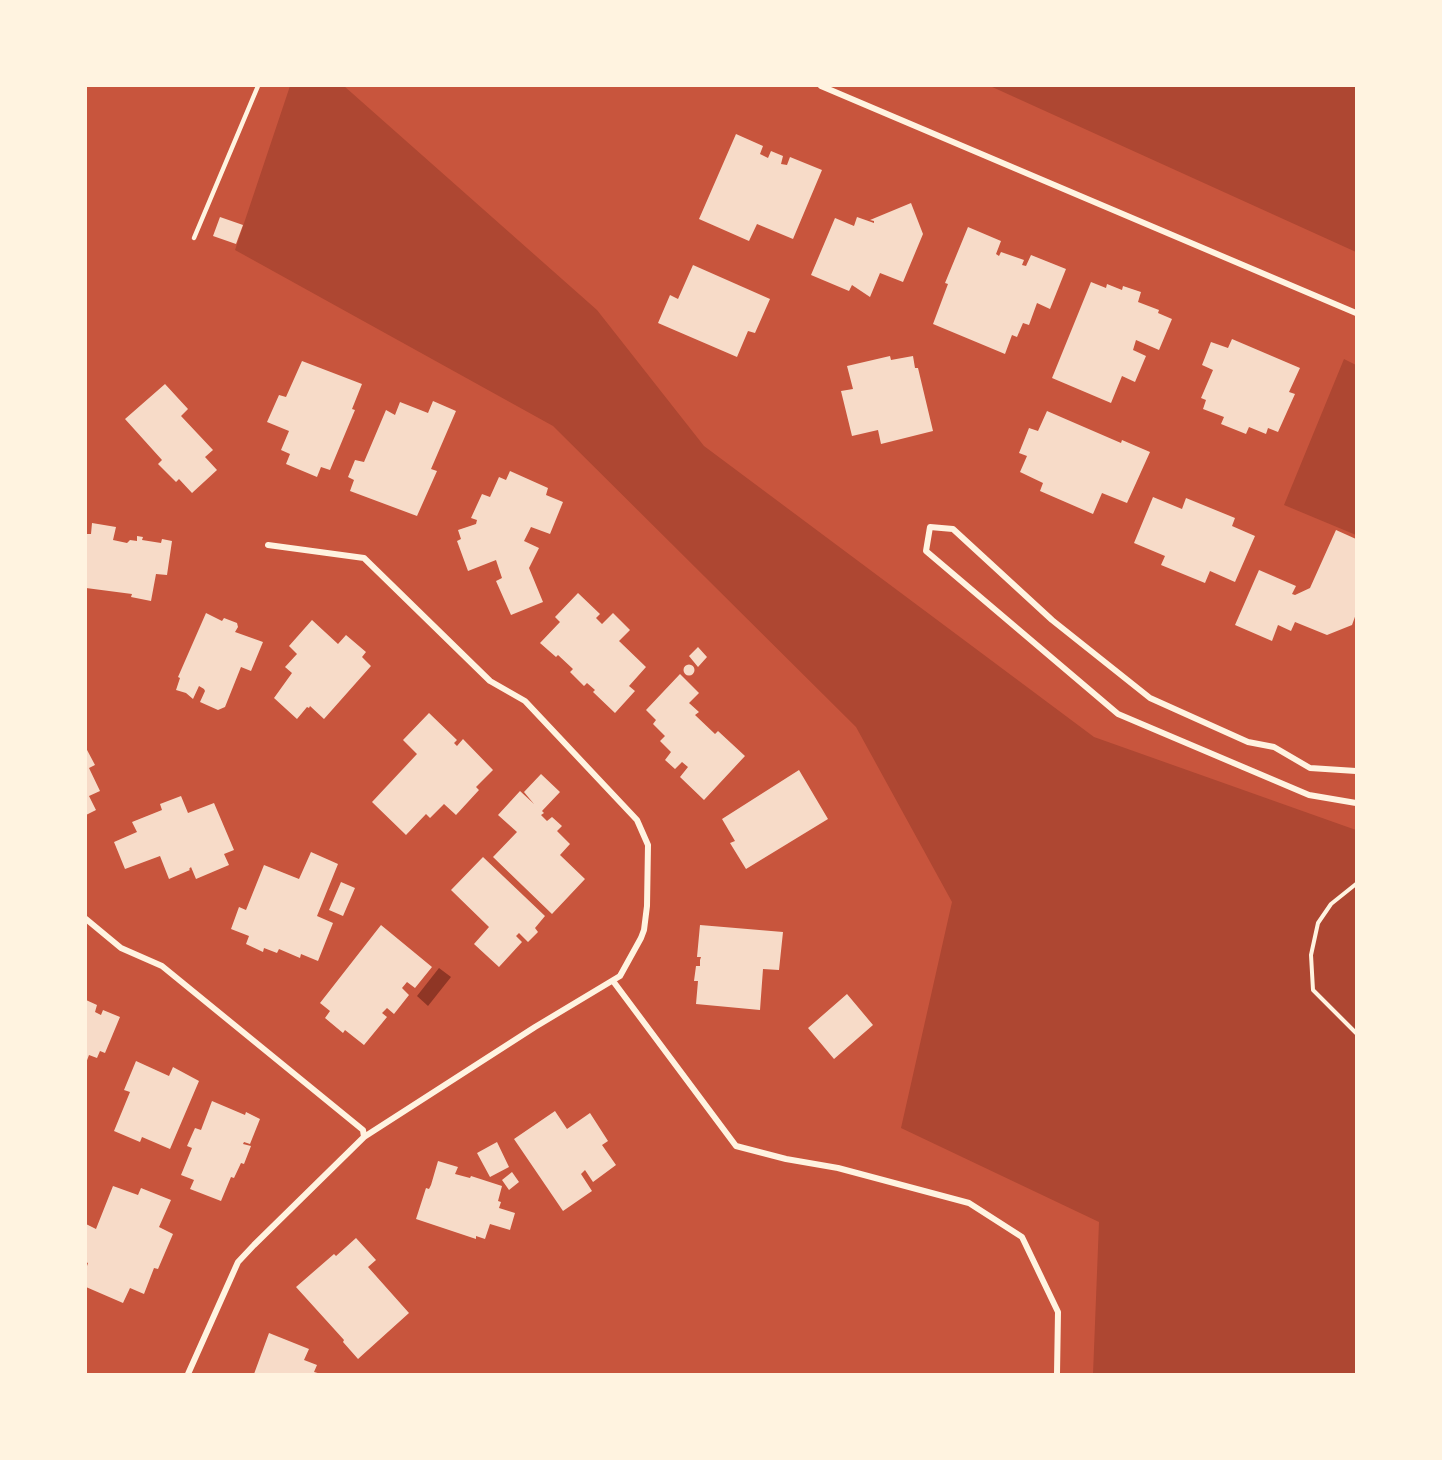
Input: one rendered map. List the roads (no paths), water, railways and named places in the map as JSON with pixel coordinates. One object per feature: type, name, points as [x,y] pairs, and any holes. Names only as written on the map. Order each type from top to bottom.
[{"type":"street","points":[[821,86],[1356,314]]},
{"type":"street","points":[[1356,771],[1310,768],[1274,747],[1248,742],[1150,698],[1052,620],[953,529],[930,527],[926,551],[1118,714],[1309,795],[1356,803]]},
{"type":"street","points":[[188,1374],[238,1262],[364,1137],[535,1027],[620,976],[644,930],[647,906],[649,851],[637,820],[525,701],[490,681],[364,558],[268,545]]},
{"type":"street","points":[[86,919],[121,948],[162,966],[363,1130],[364,1137]]},
{"type":"street","points":[[613,981],[736,1146],[786,1159],[838,1168],[969,1203],[1022,1237],[1058,1312],[1057,1374]]},
{"type":"lane","points":[[194,238],[258,86]]}]
